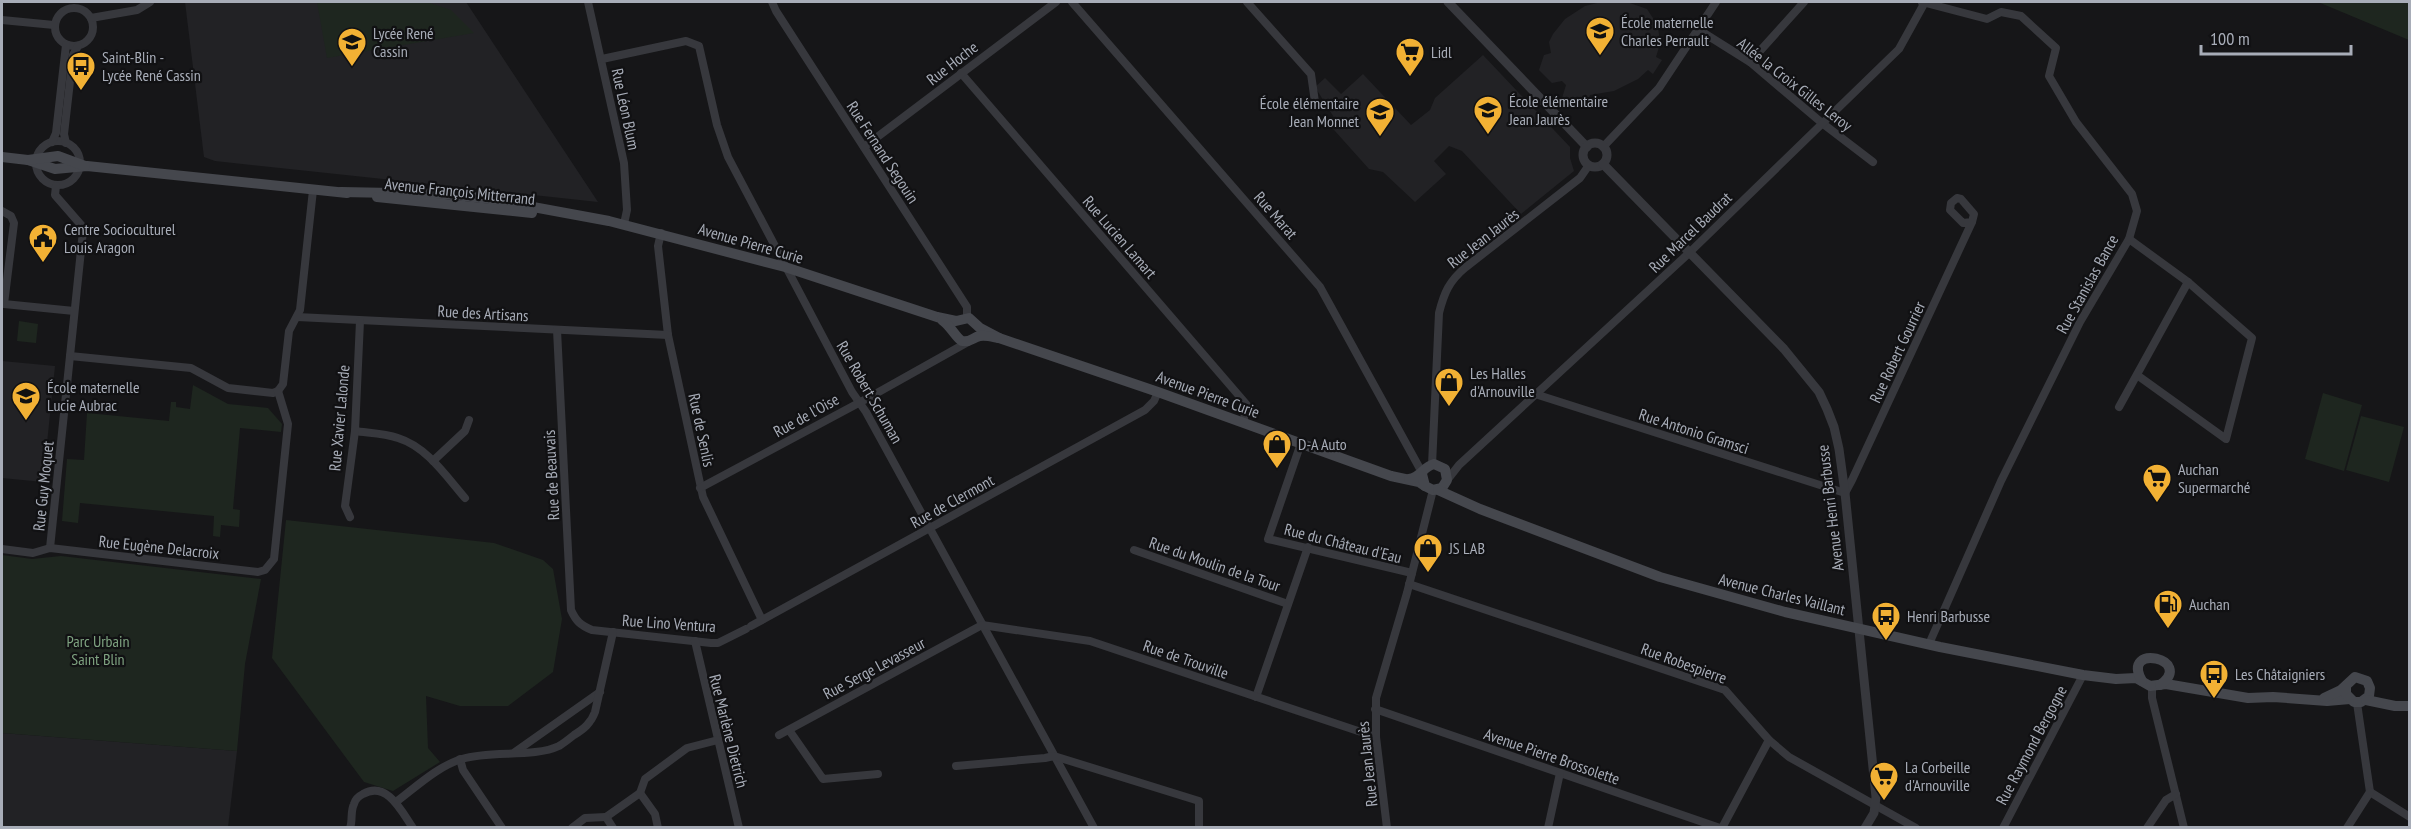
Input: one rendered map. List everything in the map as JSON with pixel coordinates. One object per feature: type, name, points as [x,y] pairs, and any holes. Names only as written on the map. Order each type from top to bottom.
[{"type":"main road","name":"Avenue François Mitterrand","points":[[7,158],[33,161],[55,169],[82,166],[577,216],[624,224]]},
{"type":"main road","name":"Avenue Pierre Curie","points":[[624,224],[785,267],[959,326],[973,320],[975,334]]},
{"type":"main road","name":"Avenue Pierre Curie","points":[[959,326],[962,341],[975,334],[999,338],[1301,443],[1419,472],[1421,483],[1432,489]]},
{"type":"main road","points":[[1447,476],[1444,487],[1432,489],[1419,472],[1439,465],[1447,476],[1461,501]]},
{"type":"main road","name":"Avenue Charles Vaillant","points":[[1432,489],[1672,581],[1859,629],[2083,675],[2136,678],[2151,684],[2166,684],[2213,692],[2229,691],[2273,697],[2409,706]]},
{"type":"main road","points":[[2157,657],[2165,662],[2168,669],[2167,678],[2151,684],[2138,671],[2147,658],[2157,657]]},
{"type":"main road","name":"Avenue Charles Vaillant","points":[[2106,678],[2140,665]]},
{"type":"main road","name":"Avenue Charles Vaillant","points":[[2168,669],[2197,690]]},
{"type":"main road","points":[[2370,688],[2357,701],[2346,694],[2346,686],[2351,679],[2360,677],[2367,681],[2370,688],[2391,700],[2409,702]]},
{"type":"main road","name":"Avenue Charles Vaillant","points":[[2315,699],[2331,696],[2346,686]]},
{"type":"street","points":[[91,18],[137,10],[150,2]]},
{"type":"street","name":"Rue Léon Blum","points":[[588,2],[624,163],[627,210],[624,224]]},
{"type":"street","name":"Rue Fernand Segouin","points":[[772,2],[776,12],[967,307],[959,326]]},
{"type":"street","name":"Rue Hoche","points":[[864,147],[1056,2]]},
{"type":"street","name":"Rue Marat","points":[[1072,2],[1320,287],[1419,472]]},
{"type":"street","points":[[1247,2],[1311,74],[1315,102]]},
{"type":"street","points":[[1448,2],[1587,147]]},
{"type":"street","points":[[1603,147],[1659,88],[1716,2]]},
{"type":"street","points":[[1750,62],[1804,2]]},
{"type":"street","name":"Rue Marcel Baudrat","points":[[1447,476],[1689,253],[1899,49],[1924,2]]},
{"type":"street","name":"Rue Stanislas Bance","points":[[1924,2],[1987,19],[2001,12],[2021,16],[2056,48],[2049,75],[2076,122],[2132,194],[2137,211],[2129,239],[2080,321],[2001,481],[1929,644]]},
{"type":"street","points":[[56,186],[71,180],[82,166],[74,149],[66,142],[64,134],[73,55],[78,46],[90,39],[93,33],[91,18],[81,9],[68,9],[58,16],[54,25],[56,36],[66,45],[78,46]]},
{"type":"street","points":[[2,20],[54,25]]},
{"type":"street","name":"Allée la Croix Gilles Leroy","points":[[1699,30],[1750,62],[1822,123],[1873,162]]},
{"type":"street","name":"Rue Robert Schuman","points":[[602,59],[686,41],[699,46],[717,125],[728,157],[785,267],[1094,828]]},
{"type":"street","points":[[52,142],[56,133],[66,45]]},
{"type":"street","name":"Rue Lucien Lamart","points":[[961,73],[1247,405],[1243,423]]},
{"type":"street","points":[[33,161],[41,147],[52,142],[66,142]]},
{"type":"street","points":[[1597,143],[1603,147],[1607,153],[1603,164],[1596,167],[1589,165],[1584,158],[1587,147],[1597,143]]},
{"type":"street","name":"Rue Guy Moquet","points":[[33,161],[41,178],[56,186],[55,195],[82,226],[83,231],[50,548]]},
{"type":"street","name":"Avenue Henri Barbusse","points":[[1603,164],[1784,349],[1819,392],[1834,427],[1845,493],[1876,797],[1874,813],[1865,828]]},
{"type":"street","name":"Rue Jean Jaurès","points":[[1419,472],[1439,313],[1445,291],[1453,278],[1580,178],[1589,165]]},
{"type":"street","points":[[70,356],[191,368],[228,388],[273,393],[278,391],[283,384],[289,331],[300,309],[313,190]]},
{"type":"street","points":[[2,211],[11,216],[14,223],[3,304],[74,311]]},
{"type":"street","name":"Rue Robert Gourrier","points":[[1845,493],[1972,222]]},
{"type":"street","name":"Rue de Senlis","points":[[661,233],[658,246],[669,335],[700,488],[712,518],[762,620]]},
{"type":"street","points":[[2129,239],[2188,282],[2252,338],[2226,439],[2137,375]]},
{"type":"street","points":[[2119,407],[2188,282]]},
{"type":"street","name":"Rue des Artisans","points":[[297,317],[669,335]]},
{"type":"street","name":"Rue Xavier Lalonde","points":[[350,517],[345,506],[355,431],[360,321]]},
{"type":"street","points":[[956,349],[959,326]]},
{"type":"street","name":"Rue de Beauvais","points":[[557,330],[571,610],[581,626],[592,630],[613,632]]},
{"type":"street","name":"Rue de l'Oise","points":[[700,488],[956,349],[975,334]]},
{"type":"street","name":"Rue Eugène Delacroix","points":[[2,549],[33,553],[50,548],[258,572],[265,570],[274,559],[288,424],[278,391]]},
{"type":"street","name":"Rue de Clermont","points":[[749,628],[1145,410],[1155,401],[1158,392]]},
{"type":"street","name":"Rue Antonio Gramsci","points":[[1535,394],[1845,493]]},
{"type":"street","points":[[433,461],[465,431],[469,420]]},
{"type":"street","points":[[355,431],[399,438],[411,444],[433,461],[465,498]]},
{"type":"street","name":"Rue du Château d'Eau","points":[[1301,443],[1268,539],[1412,573]]},
{"type":"street","name":"Rue Jean Jaurès","points":[[1387,828],[1376,737],[1376,698],[1412,573],[1432,489]]},
{"type":"street","points":[[1257,697],[1308,547]]},
{"type":"street","name":"Rue du Moulin de la Tour","points":[[1134,550],[1288,604]]},
{"type":"street","name":"Rue Robespierre","points":[[1409,584],[1725,690],[1769,740],[1789,757],[1916,828]]},
{"type":"street","name":"Rue de Trouville","points":[[982,625],[1090,641],[1376,737]]},
{"type":"street","name":"Rue Serge Levasseur","points":[[779,735],[982,625]]},
{"type":"street","name":"Rue Lino Ventura","points":[[396,801],[444,766],[460,759],[557,747],[582,730],[591,722],[613,632],[717,642],[749,628]]},
{"type":"street","name":"Rue Marlène Dietrich","points":[[694,641],[739,828]]},
{"type":"street","name":"Rue Raymond Bergogne","points":[[2003,828],[2083,675]]},
{"type":"street","points":[[2151,684],[2152,698],[2184,828]]},
{"type":"street","points":[[515,752],[600,692]]},
{"type":"street","points":[[2347,828],[2370,792],[2357,701]]},
{"type":"street","name":"Avenue Pierre Brossolette","points":[[1375,709],[1721,828]]},
{"type":"street","points":[[789,730],[823,779],[878,774]]},
{"type":"street","points":[[572,828],[585,818],[606,817],[640,793],[645,779],[687,748],[718,740]]},
{"type":"street","points":[[1721,828],[1769,740]]},
{"type":"street","points":[[956,766],[1054,756],[1199,801],[1199,828]]},
{"type":"street","points":[[460,759],[462,770],[502,828]]},
{"type":"street","points":[[1548,828],[1560,773]]},
{"type":"street","points":[[350,828],[354,803],[368,791],[388,794],[396,801],[413,828]]},
{"type":"street","points":[[2370,792],[2409,817]]},
{"type":"street","points":[[640,793],[655,814],[658,828]]},
{"type":"street","points":[[2147,828],[2166,800],[2176,794]]},
{"type":"street","points":[[606,817],[613,828]]},
{"type":"shaded area","name":"Lycée René Cassin","points":[[185,2],[466,2],[598,202],[215,161],[204,157]]},
{"type":"shaded area","name":"École maternelle Charles Perrault","points":[[1601,2],[1627,2],[1647,9],[1658,26],[1660,44],[1656,57],[1662,60],[1653,74],[1648,70],[1638,79],[1614,91],[1590,95],[1586,106],[1572,109],[1562,98],[1566,85],[1562,81],[1552,83],[1539,70],[1544,55],[1551,53],[1549,42],[1553,34],[1565,19],[1585,6]]},
{"type":"shaded area","name":"École élémentaire Jean Jaurès","points":[[1483,55],[1570,147],[1570,158],[1574,171],[1521,214],[1462,151],[1449,146],[1434,161],[1446,174],[1415,202],[1383,172],[1369,169],[1326,121],[1335,119],[1315,87],[1325,78],[1341,94],[1363,74],[1411,125],[1430,110],[1435,98]]},
{"type":"shaded area","name":"École maternelle Lucie Aubrac","points":[[2,361],[55,366],[43,482],[2,478]]},
{"type":"shaded area","points":[[2,733],[237,751],[228,827],[2,827]]},
{"type":"green space","points":[[317,2],[427,2],[451,10],[474,33],[327,58]]},
{"type":"green space","points":[[2318,2],[2409,2],[2409,40]]},
{"type":"green space","points":[[19,321],[38,324],[36,343],[17,341]]},
{"type":"green space","points":[[193,385],[228,404],[268,408],[282,424],[281,432],[240,428],[233,509],[240,510],[239,527],[221,525],[220,537],[213,536],[214,516],[80,503],[78,523],[62,521],[67,459],[84,460],[87,413],[169,421],[171,402],[176,402],[176,407],[190,409]]},
{"type":"green space","points":[[2323,393],[2362,405],[2344,471],[2305,459]]},
{"type":"green space","points":[[2361,416],[2404,427],[2389,482],[2346,470]]},
{"type":"green space","points":[[286,520],[494,543],[543,560],[553,569],[562,619],[553,672],[508,706],[460,706],[426,696],[428,748],[440,762],[393,791],[364,782],[272,658]]},
{"type":"green space","name":"Parc Urbain Saint Blin","points":[[2,555],[32,559],[61,556],[261,579],[245,664],[237,751],[2,733]]},
{"type":"place","name":"École maternelle Charles Perrault","points":[[1600,56]]},
{"type":"place","name":"Lycée René Cassin","points":[[352,68]]},
{"type":"place","name":"Lidl","points":[[1410,78]]},
{"type":"place","name":"Saint-Blin - Lycée René Cassin","points":[[81,92]]},
{"type":"place","name":"École élémentaire Jean Jaurès","points":[[1488,136]]},
{"type":"place","name":"École élémentaire Jean Monnet","points":[[1380,138]]},
{"type":"place","name":"Centre Socioculturel Louis Aragon","points":[[43,264]]},
{"type":"place","name":"Les Halles d'Arnouville","points":[[1449,408]]},
{"type":"place","name":"École maternelle Lucie Aubrac","points":[[26,422]]},
{"type":"place","name":"D-A Auto","points":[[1277,470]]},
{"type":"place","name":"Auchan Supermarché","points":[[2157,504]]},
{"type":"place","name":"JS LAB","points":[[1428,574]]},
{"type":"place","name":"Auchan","points":[[2168,630]]},
{"type":"place","name":"Henri Barbusse","points":[[1886,642]]},
{"type":"place","name":"Les Châtaigniers","points":[[2214,700]]},
{"type":"place","name":"La Corbeille d'Arnouville","points":[[1884,802]]}]
